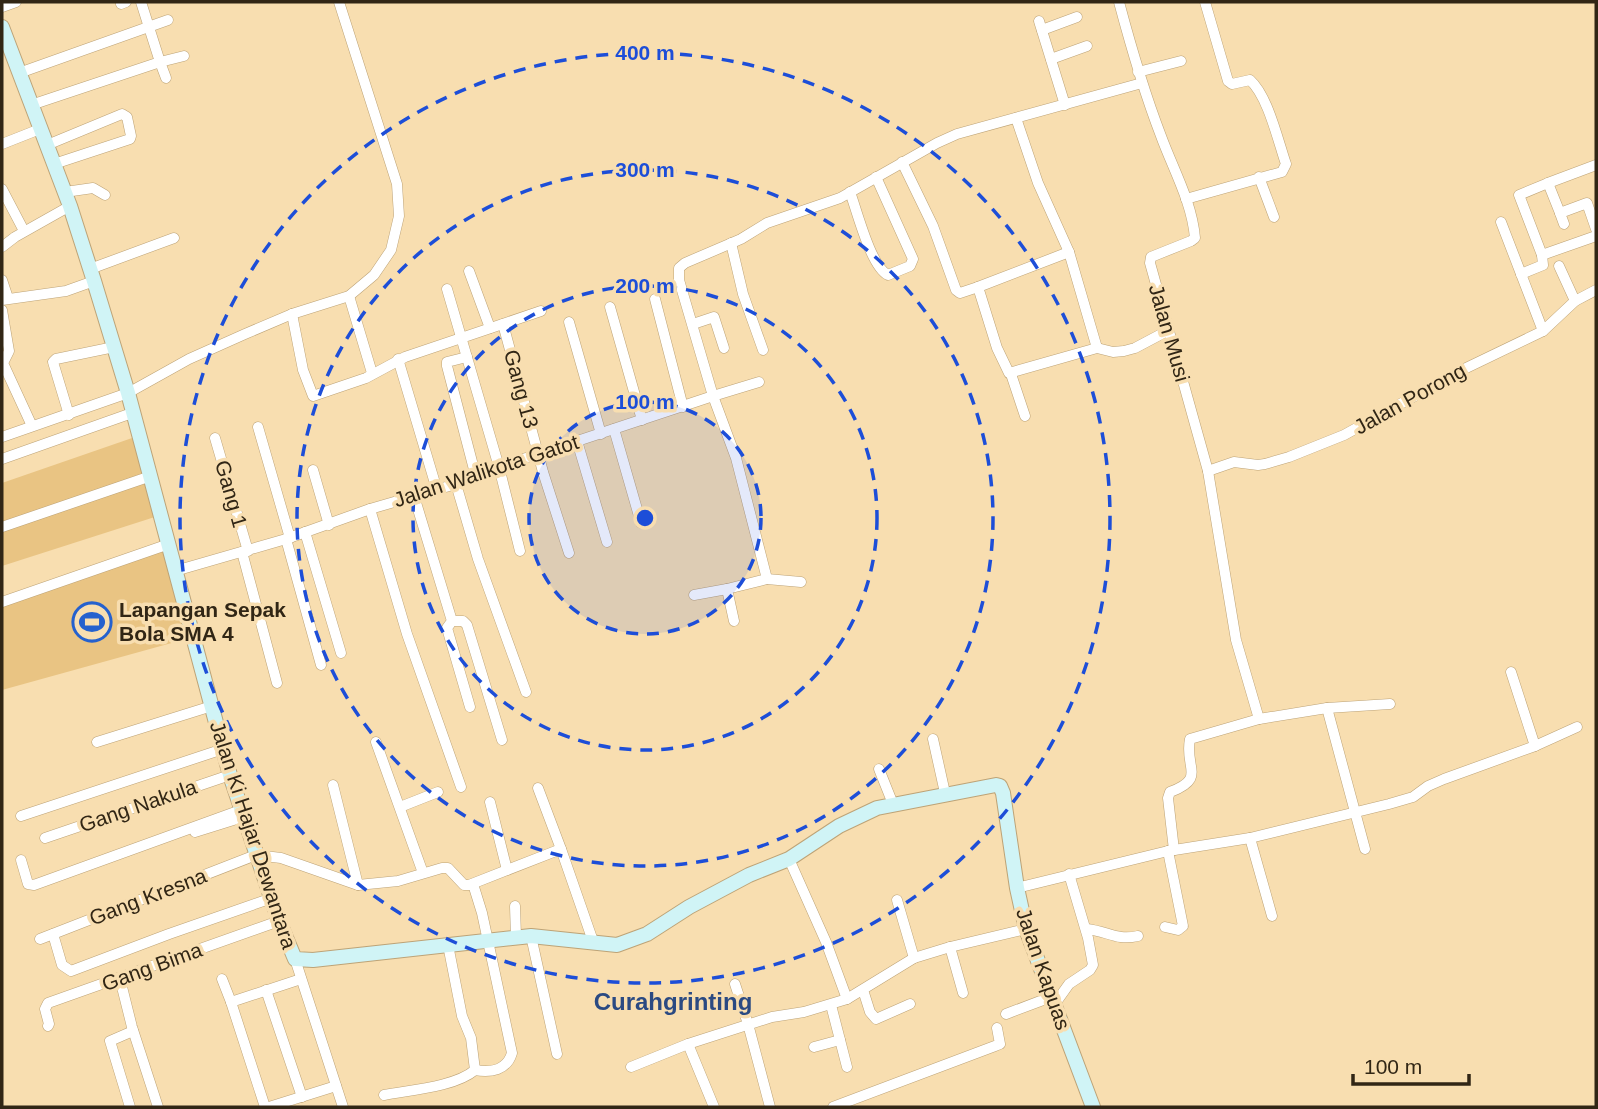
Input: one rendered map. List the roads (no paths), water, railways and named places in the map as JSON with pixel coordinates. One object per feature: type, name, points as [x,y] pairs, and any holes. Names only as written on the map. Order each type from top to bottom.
[{"type":"main road","name":"Jalan Ki Hajar Dewantara","points":[[2,27],[11,66],[31,105],[68,199],[92,275],[151,476],[230,775],[279,921],[295,959],[313,960],[523,937],[617,945],[648,934],[689,907],[735,882],[789,859],[877,808],[945,793],[991,785],[1000,786]]},
{"type":"main road","name":"Jalan Kapuas","points":[[1000,786],[1021,887],[1026,929],[1055,1000],[1093,1107]]},
{"type":"street","points":[[2,7],[16,2]]},
{"type":"street","points":[[141,2],[166,78]]},
{"type":"street","points":[[2,437],[128,393],[189,359],[292,314],[349,296],[373,275],[391,250],[399,216],[397,184],[339,2]]},
{"type":"street","name":"Jalan Musi","points":[[1119,2],[1138,72],[1186,199],[1195,237],[1152,257],[1150,262],[1208,471],[1236,640],[1259,719]]},
{"type":"street","points":[[1186,199],[1282,172],[1286,164],[1261,96],[1253,82],[1250,80],[1232,84],[1228,81],[1205,2]]},
{"type":"street","points":[[1065,105],[1041,25],[1077,17]]},
{"type":"street","points":[[11,66],[168,20]]},
{"type":"street","points":[[1051,59],[1087,46]]},
{"type":"street","points":[[31,105],[184,56]]},
{"type":"street","points":[[1138,72],[1181,61]]},
{"type":"street","points":[[767,579],[736,458],[713,396],[678,280],[679,268],[767,223],[826,205],[957,134],[1142,83]]},
{"type":"street","points":[[47,145],[122,114],[127,117],[130,139],[54,164]]},
{"type":"street","points":[[1016,118],[1038,183],[1069,252],[1097,348]]},
{"type":"street","points":[[2,144],[40,129]]},
{"type":"street","points":[[902,162],[933,226],[956,290],[960,293],[1069,252]]},
{"type":"street","points":[[1521,274],[1542,265],[1542,255],[1518,197],[1596,165]]},
{"type":"street","points":[[850,192],[872,253],[883,273],[888,275],[910,266],[913,259],[876,177]]},
{"type":"street","points":[[1259,177],[1274,217]]},
{"type":"street","points":[[1548,183],[1564,224]]},
{"type":"street","points":[[2,247],[68,199],[93,188],[105,195]]},
{"type":"street","points":[[2,189],[24,231]]},
{"type":"street","points":[[1560,213],[1592,201],[1596,229]]},
{"type":"street","points":[[1501,222],[1543,331]]},
{"type":"street","points":[[1542,255],[1596,236]]},
{"type":"street","points":[[2,280],[5,299],[66,291],[92,275],[174,238]]},
{"type":"street","points":[[731,243],[743,294],[763,351]]},
{"type":"street","points":[[1559,266],[1575,301]]},
{"type":"street","points":[[470,271],[490,328]]},
{"type":"street","points":[[978,287],[997,348],[1011,373],[1025,416]]},
{"type":"street","points":[[447,289],[499,467],[520,551]]},
{"type":"street","name":"Jalan Porong","points":[[1208,471],[1234,462],[1265,464],[1315,447],[1362,426],[1462,370],[1543,331],[1575,301],[1596,290]]},
{"type":"street","points":[[349,296],[372,373]]},
{"type":"street","points":[[655,299],[683,407]]},
{"type":"street","points":[[610,307],[642,420]]},
{"type":"street","points":[[2,310],[9,351],[3,363],[32,426]]},
{"type":"street","points":[[292,314],[303,370],[313,396],[366,378],[398,359],[541,311]]},
{"type":"street","points":[[693,324],[714,317],[724,348]]},
{"type":"street","points":[[569,322],[601,434]]},
{"type":"street","name":"Gang 13","points":[[503,324],[538,455],[569,553]]},
{"type":"street","points":[[1011,373],[1097,348],[1113,352],[1124,351],[1169,330]]},
{"type":"street","points":[[69,415],[53,362],[56,359],[114,347]]},
{"type":"street","points":[[467,357],[447,362],[447,366],[476,477]]},
{"type":"street","points":[[398,359],[437,490]]},
{"type":"street","name":"Jalan Walikota Gatot","points":[[174,571],[245,552],[370,509],[456,484],[499,467],[758,382]]},
{"type":"street","points":[[2,459],[132,412]]},
{"type":"street","points":[[258,427],[321,665]]},
{"type":"street","points":[[614,429],[641,523]]},
{"type":"street","name":"Gang 1","points":[[215,438],[277,682]]},
{"type":"street","points":[[577,441],[607,542]]},
{"type":"street","points":[[313,470],[329,525]]},
{"type":"street","points":[[2,527],[151,476]]},
{"type":"street","points":[[456,484],[478,559],[526,692]]},
{"type":"street","points":[[414,496],[452,621]]},
{"type":"street","points":[[370,509],[407,634],[461,787]]},
{"type":"street","points":[[306,532],[341,653]]},
{"type":"street","points":[[2,602],[169,544]]},
{"type":"street","points":[[694,595],[767,579],[801,582]]},
{"type":"street","points":[[727,589],[734,621]]},
{"type":"street","points":[[452,621],[447,628],[470,707]]},
{"type":"street","points":[[452,621],[463,621],[467,625],[502,740]]},
{"type":"street","points":[[1511,672],[1535,746]]},
{"type":"street","points":[[1165,927],[1178,930],[1183,926],[1171,851],[1168,798],[1170,792],[1188,785],[1192,778],[1190,739],[1259,719],[1327,708],[1391,704]]},
{"type":"street","points":[[97,741],[212,706]]},
{"type":"street","points":[[1327,708],[1365,849]]},
{"type":"street","points":[[1021,887],[1171,851],[1251,838],[1413,797],[1444,779],[1535,746],[1577,727]]},
{"type":"street","points":[[933,739],[945,793]]},
{"type":"street","points":[[376,742],[423,873]]},
{"type":"street","points":[[21,816],[223,749]]},
{"type":"street","points":[[879,769],[893,804]]},
{"type":"street","name":"Gang Nakula","points":[[46,838],[230,775]]},
{"type":"street","points":[[334,785],[358,886]]},
{"type":"street","points":[[538,788],[594,944]]},
{"type":"street","points":[[400,807],[438,792]]},
{"type":"street","points":[[489,802],[507,870]]},
{"type":"street","points":[[21,860],[32,886],[242,813]]},
{"type":"street","points":[[1251,838],[1272,916]]},
{"type":"street","points":[[256,855],[281,858],[358,886],[398,881],[449,868],[464,884],[473,884],[561,849]]},
{"type":"street","name":"Gang Kresna","points":[[40,939],[256,855]]},
{"type":"street","points":[[789,859],[848,999]]},
{"type":"street","points":[[39,888],[97,864]]},
{"type":"street","points":[[1006,1014],[1055,1000],[1069,984],[1093,965],[1086,929],[1069,874]]},
{"type":"street","points":[[384,1095],[450,1082],[475,1070],[486,1072],[500,1069],[511,1058],[512,1052],[473,884]]},
{"type":"street","points":[[53,934],[62,965],[71,971],[272,898]]},
{"type":"street","points":[[897,900],[914,958]]},
{"type":"street","points":[[515,906],[557,1055]]},
{"type":"street","name":"Gang Bima","points":[[48,1026],[45,1009],[48,1003],[279,921]]},
{"type":"street","points":[[631,1067],[748,1024],[848,999],[914,958],[1026,929]]},
{"type":"street","points":[[1086,929],[1099,930],[1121,939],[1138,936]]},
{"type":"street","points":[[448,945],[462,1016],[471,1038],[475,1070]]},
{"type":"street","points":[[950,947],[963,993]]},
{"type":"street","points":[[295,959],[343,1107]]},
{"type":"street","points":[[120,979],[133,1031],[158,1107]]},
{"type":"street","points":[[222,979],[267,1107],[335,1086]]},
{"type":"street","points":[[231,1002],[301,979]]},
{"type":"street","points":[[735,984],[770,1107]]},
{"type":"street","points":[[266,990],[302,1097]]},
{"type":"street","points":[[863,990],[870,1012],[876,1019],[910,1004]]},
{"type":"street","points":[[831,1005],[847,1067]]},
{"type":"street","points":[[833,1107],[995,1046],[1000,1043],[997,1028]]},
{"type":"street","points":[[130,1107],[110,1041],[133,1031]]},
{"type":"street","points":[[814,1047],[840,1040]]},
{"type":"street","points":[[688,1044],[713,1107]]},
{"type":"place","name":"Lapangan Sepak Bola SMA 4","points":[[92,622]]},
{"type":"district","name":"Curahgrinting","points":[[673,1002]]}]
